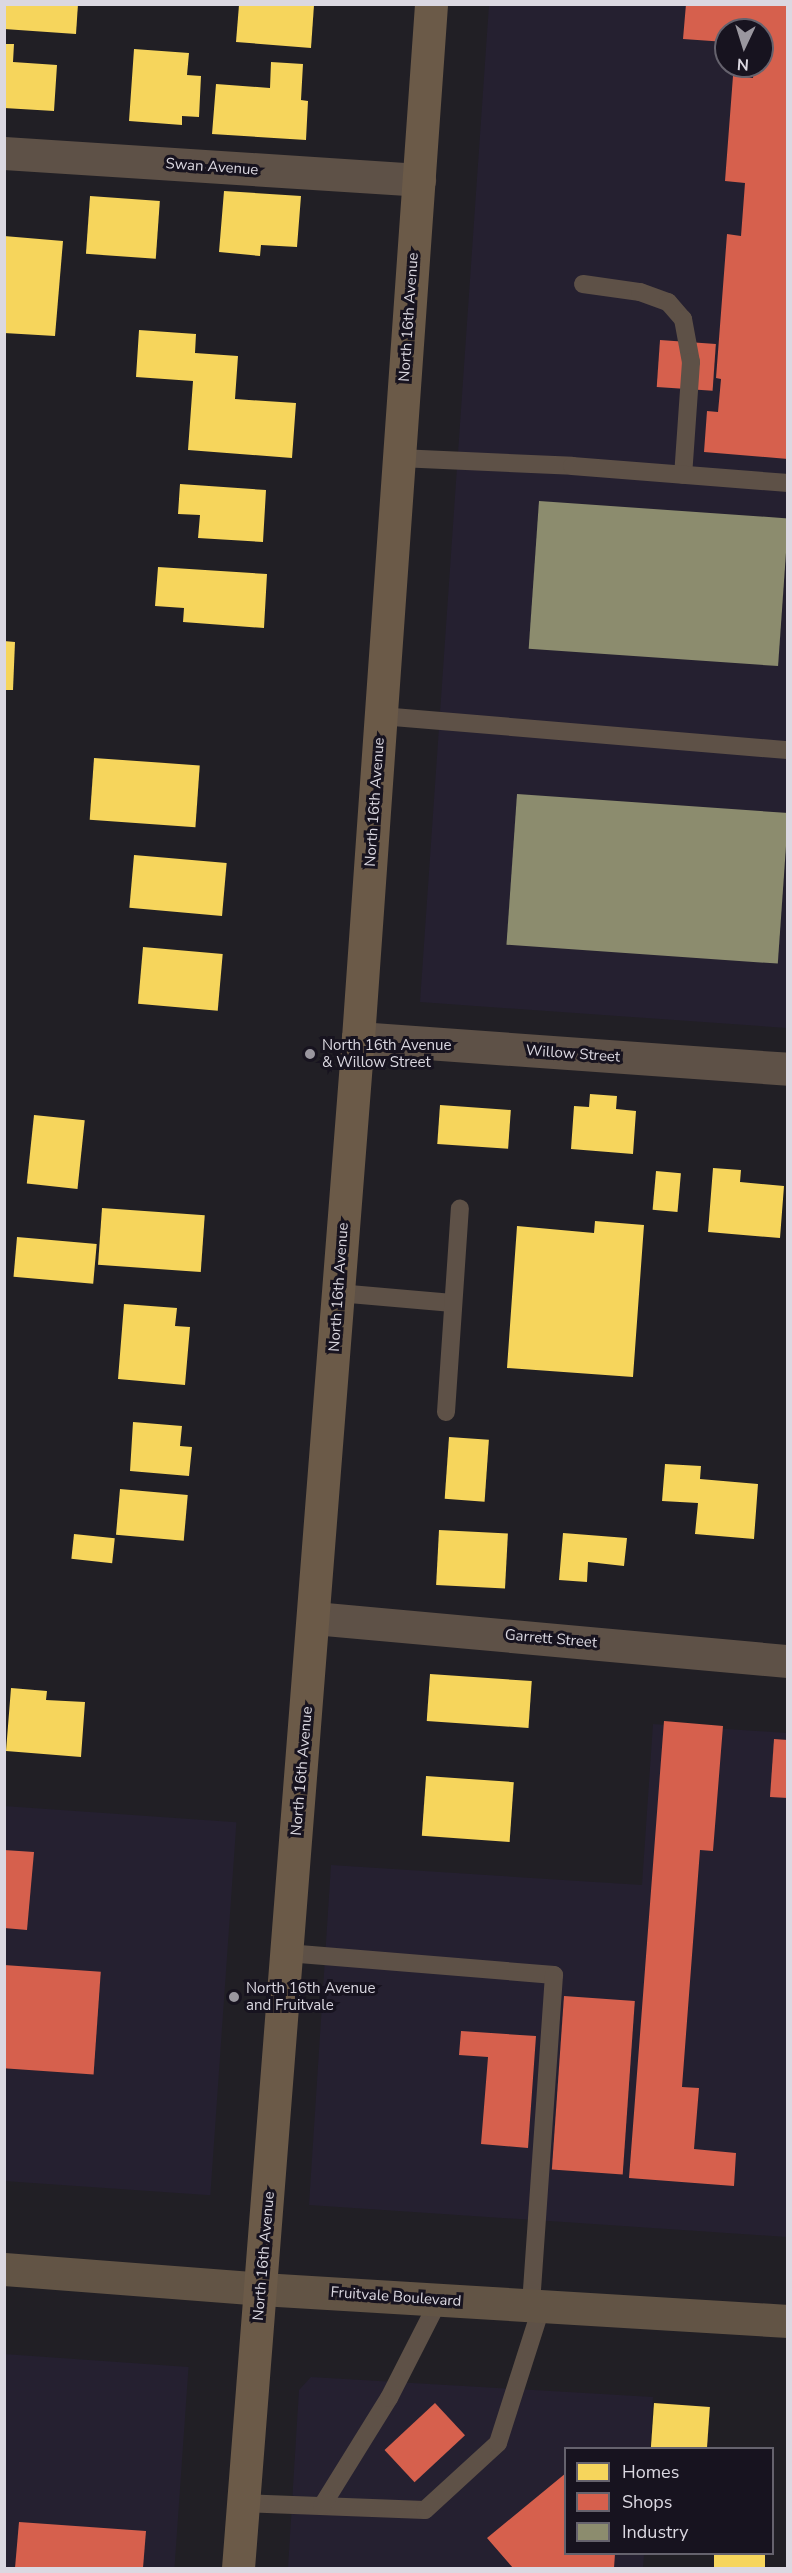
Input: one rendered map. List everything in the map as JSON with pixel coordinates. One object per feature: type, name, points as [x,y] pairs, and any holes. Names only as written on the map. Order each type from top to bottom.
[{"type":"main road","name":"North 16th Avenue","points":[[238,2568],[358,1038],[431,4]]},
{"type":"main road","name":"Fruitvale Boulevard","points":[[4,2269],[261,2289],[788,2321]]},
{"type":"street","name":"Swan Avenue","points":[[4,153],[419,180]]},
{"type":"street","name":"Willow Street","points":[[358,1038],[788,1069]]},
{"type":"street","name":"Garrett Street","points":[[314,1618],[788,1661]]},
{"type":"lane","points":[[583,284],[649,295],[668,302],[683,319],[691,362],[683,475]]},
{"type":"lane","points":[[399,458],[572,466],[788,483]]},
{"type":"lane","points":[[381,716],[788,750]]},
{"type":"lane","points":[[446,1412],[460,1208]]},
{"type":"lane","points":[[338,1293],[453,1302]]},
{"type":"lane","points":[[243,2502],[425,2510],[498,2443],[536,2305],[554,1975],[287,1953]]},
{"type":"lane","points":[[322,2506],[389,2398],[440,2300]]},
{"type":"shaded area","points":[[489,5],[787,5],[787,1028],[420,1002]]},
{"type":"shaded area","points":[[653,1724],[787,1733],[787,2237],[309,2205],[331,1865],[642,1885]]},
{"type":"shaded area","points":[[4,1806],[236,1822],[210,2195],[4,2181]]},
{"type":"shaded area","points":[[4,2354],[189,2367],[174,2568],[4,2568]]},
{"type":"shaded area","points":[[311,2377],[653,2397],[650,2447],[564,2447],[564,2555],[644,2555],[643,2568],[288,2568],[299,2390]]},
{"type":"building: Homes","points":[[4,4],[78,4],[76,34],[4,29]]},
{"type":"building: Homes","points":[[239,5],[314,5],[311,48],[236,42]]},
{"type":"building: Homes","points":[[4,44],[14,44],[13,62],[57,65],[54,111],[4,108]]},
{"type":"building: Homes","points":[[134,49],[189,53],[187,75],[201,76],[199,117],[182,116],[182,125],[129,121]]},
{"type":"building: Homes","points":[[271,62],[303,64],[301,100],[308,101],[306,140],[212,134],[216,84],[270,88]]},
{"type":"building: Homes","points":[[224,191],[301,196],[297,247],[261,245],[260,256],[219,252]]},
{"type":"building: Homes","points":[[90,196],[160,201],[156,259],[86,254]]},
{"type":"building: Homes","points":[[4,236],[63,241],[55,336],[4,333]]},
{"type":"building: Homes","points":[[139,330],[196,334],[195,353],[238,356],[235,399],[296,403],[292,458],[188,450],[193,381],[136,377]]},
{"type":"building: Homes","points":[[180,484],[266,490],[263,542],[198,538],[200,515],[178,514]]},
{"type":"building: Homes","points":[[158,567],[267,574],[264,628],[183,622],[184,608],[155,606]]},
{"type":"building: Homes","points":[[4,641],[15,642],[13,690],[4,690]]},
{"type":"building: Homes","points":[[94,758],[200,765],[195,827],[90,820]]},
{"type":"building: Homes","points":[[134,855],[227,863],[222,916],[129,908]]},
{"type":"building: Homes","points":[[143,947],[223,954],[218,1011],[138,1004]]},
{"type":"building: Homes","points":[[590,1094],[617,1096],[616,1109],[636,1111],[633,1154],[571,1149],[574,1106],[589,1107]]},
{"type":"building: Homes","points":[[440,1105],[511,1110],[508,1149],[437,1144]]},
{"type":"building: Homes","points":[[34,1115],[85,1120],[78,1189],[27,1184]]},
{"type":"building: Homes","points":[[713,1168],[741,1170],[740,1182],[784,1186],[780,1238],[708,1232]]},
{"type":"building: Homes","points":[[656,1171],[681,1173],[678,1212],[653,1210]]},
{"type":"building: Homes","points":[[102,1208],[205,1215],[201,1272],[98,1265]]},
{"type":"building: Homes","points":[[595,1221],[644,1225],[633,1377],[507,1368],[517,1226],[594,1233]]},
{"type":"building: Homes","points":[[17,1237],[97,1244],[93,1284],[14,1277]]},
{"type":"building: Homes","points":[[124,1304],[177,1308],[175,1326],[190,1327],[185,1385],[118,1379]]},
{"type":"building: Homes","points":[[133,1422],[182,1426],[180,1446],[192,1447],[189,1476],[130,1471]]},
{"type":"building: Homes","points":[[449,1437],[489,1440],[485,1502],[445,1499]]},
{"type":"building: Homes","points":[[665,1464],[701,1466],[700,1479],[758,1484],[754,1539],[695,1534],[698,1503],[662,1501]]},
{"type":"building: Homes","points":[[120,1489],[188,1495],[184,1541],[116,1535]]},
{"type":"building: Homes","points":[[439,1530],[508,1534],[505,1589],[436,1585]]},
{"type":"building: Homes","points":[[563,1533],[627,1538],[624,1566],[588,1562],[587,1582],[559,1580]]},
{"type":"building: Homes","points":[[74,1534],[115,1538],[112,1563],[71,1559]]},
{"type":"building: Homes","points":[[430,1674],[532,1681],[528,1728],[427,1721]]},
{"type":"building: Homes","points":[[11,1688],[47,1691],[46,1700],[85,1702],[81,1757],[6,1751]]},
{"type":"building: Homes","points":[[426,1776],[514,1782],[510,1842],[422,1836]]},
{"type":"building: Homes","points":[[654,2403],[710,2407],[707,2447],[651,2447]]},
{"type":"building: Homes","points":[[714,2555],[765,2555],[765,2568],[714,2568]]},
{"type":"building: Shops","points":[[686,4],[788,4],[788,459],[704,452],[707,411],[718,412],[721,379],[716,378],[727,234],[741,236],[745,183],[725,181],[733,78],[774,78],[774,18],[714,18],[714,41],[683,39]]},
{"type":"building: Shops","points":[[660,340],[716,344],[713,391],[657,387]]},
{"type":"building: Shops","points":[[664,1721],[723,1726],[713,1851],[700,1850],[682,2087],[699,2088],[694,2149],[736,2153],[734,2186],[629,2178]]},
{"type":"building: Shops","points":[[774,1739],[788,1740],[788,1798],[770,1797]]},
{"type":"building: Shops","points":[[4,1850],[34,1852],[27,1930],[4,1928]]},
{"type":"building: Shops","points":[[4,1965],[101,1972],[94,2075],[4,2068]]},
{"type":"building: Shops","points":[[564,1996],[635,2001],[623,2175],[552,2170]]},
{"type":"building: Shops","points":[[461,2031],[536,2036],[528,2148],[481,2144],[488,2057],[459,2055]]},
{"type":"building: Shops","points":[[435,2403],[465,2435],[415,2482],[385,2450]]},
{"type":"building: Shops","points":[[564,2475],[564,2555],[615,2555],[614,2568],[513,2568],[487,2538]]},
{"type":"building: Shops","points":[[19,2522],[146,2531],[143,2568],[15,2568]]},
{"type":"building: Industry","points":[[539,501],[788,518],[778,666],[529,649]]},
{"type":"building: Industry","points":[[517,794],[788,813],[778,964],[506,945]]},
{"type":"place","name":"North 16th Avenue & Willow Street","points":[[310,1054]]},
{"type":"place","name":"North 16th Avenue and Fruitvale","points":[[234,1997]]}]
